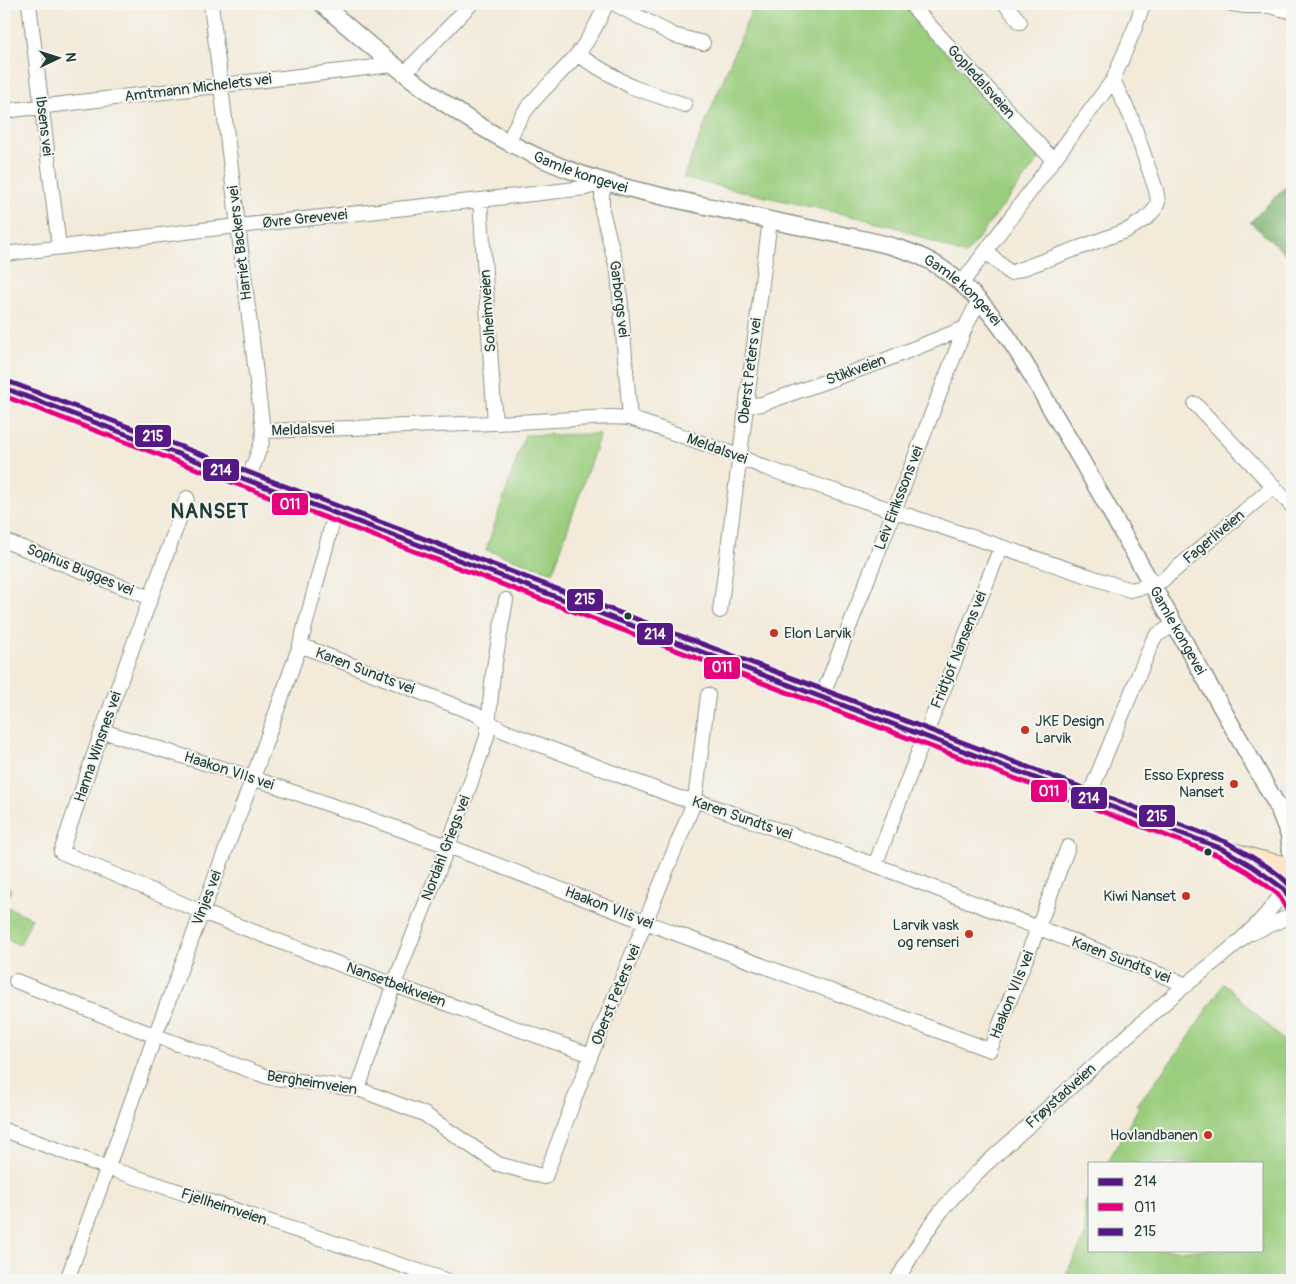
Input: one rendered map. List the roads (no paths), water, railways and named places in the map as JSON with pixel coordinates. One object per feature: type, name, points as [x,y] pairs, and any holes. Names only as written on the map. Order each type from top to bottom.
[{"type":"main road","points":[[4,388],[1222,849],[1292,867],[1287,873],[1287,894]]},
{"type":"main road","points":[[1222,849],[1252,866],[1287,894]]},
{"type":"street","name":"Ibsens vei","points":[[29,4],[59,247]]},
{"type":"street","name":"Harriet Backers vei","points":[[211,4],[262,431],[262,442],[248,480]]},
{"type":"street","name":"Gamle kongevei","points":[[322,4],[398,70],[450,108],[479,127],[509,143],[577,173],[606,182],[879,243],[933,262],[962,283],[979,300],[1024,361],[1153,584],[1278,807],[1289,835],[1292,861]]},
{"type":"street","points":[[398,70],[471,4]]},
{"type":"street","points":[[509,143],[512,132],[527,108],[577,55],[599,20],[606,4]]},
{"type":"street","points":[[614,4],[673,35],[703,43]]},
{"type":"street","name":"Gopledalsveien","points":[[910,4],[1053,160]]},
{"type":"street","points":[[1004,4],[1020,22]]},
{"type":"street","points":[[1135,4],[1136,25]]},
{"type":"street","points":[[962,283],[1113,80],[1136,25],[1142,4]]},
{"type":"street","points":[[1232,4],[1269,6],[1290,11],[1292,14]]},
{"type":"street","points":[[577,55],[632,87],[685,105]]},
{"type":"street","name":"Amtmann Michelets vei","points":[[4,111],[222,85],[398,70]]},
{"type":"street","points":[[986,251],[1010,273],[1128,230],[1155,210],[1158,202],[1156,190],[1132,117],[1113,80]]},
{"type":"street","name":"Øvre Grevevei","points":[[4,254],[585,188],[606,182]]},
{"type":"street","name":"Garborgs vei","points":[[606,182],[602,194],[602,211],[618,272],[630,418]]},
{"type":"street","name":"Solheimveien","points":[[480,200],[495,423]]},
{"type":"street","name":"Oberst Peters vei","points":[[720,611],[770,220]]},
{"type":"street","name":"Leiv Eirikssons vei","points":[[822,697],[965,328],[979,300]]},
{"type":"street","name":"Stikkveien","points":[[746,406],[762,404],[965,328]]},
{"type":"street","points":[[1195,404],[1292,506]]},
{"type":"street","name":"Meldalsvei","points":[[262,431],[495,423],[612,416],[630,418],[766,468],[1130,590],[1153,584]]},
{"type":"street","name":"Fagerliveien","points":[[1153,584],[1162,580],[1274,486]]},
{"type":"street","name":"Hanna Winsnes vei","points":[[186,498],[61,852],[202,912]]},
{"type":"street","name":"Vinjes vei","points":[[67,1280],[155,1036],[253,778],[300,645],[335,513]]},
{"type":"street","name":"Sophus Bugges vei","points":[[10,542],[150,598]]},
{"type":"street","name":"Fridtjof Nansens vei","points":[[876,865],[925,736],[1001,547]]},
{"type":"street","name":"Nordahl Griegs vei","points":[[358,1089],[394,985],[448,846],[487,737],[490,722],[493,673],[506,600]]},
{"type":"street","points":[[1088,798],[1154,640],[1157,635],[1175,624]]},
{"type":"street","name":"Karen Sundts vei","points":[[300,645],[476,714],[504,731],[583,763],[678,798],[695,800],[876,865],[1187,984]]},
{"type":"street","name":"Oberst Peters vei","points":[[545,1177],[695,800],[708,695]]},
{"type":"street","name":"Haakon VIIs vei","points":[[102,732],[253,778],[448,846],[645,922],[990,1050],[1038,928]]},
{"type":"street","name":"Gamle kongevei","points":[[1278,807],[1292,822]]},
{"type":"street","points":[[1038,928],[1068,847]]},
{"type":"street","name":"Frøystadveien","points":[[897,1280],[919,1242],[943,1209],[989,1161],[1126,1037],[1248,934],[1274,905],[1287,894]]},
{"type":"street","name":"Nansetbekkveien","points":[[202,912],[394,985],[592,1055]]},
{"type":"street","name":"Frøystadveien","points":[[1248,934],[1292,915]]},
{"type":"street","name":"Bergheimveien","points":[[16,981],[155,1036],[268,1077],[358,1089],[424,1114],[498,1164],[545,1177]]},
{"type":"street","name":"Fjellheimveien","points":[[4,1130],[108,1168],[446,1280]]},
{"type":"place","name":"Elon Larvik","points":[[774,633]]},
{"type":"place","name":"JKE Design Larvik","points":[[1025,730]]},
{"type":"place","name":"Esso Express Nanset","points":[[1234,784]]},
{"type":"place","name":"Kiwi Nanset","points":[[1186,896]]},
{"type":"place","name":"Larvik vask og renseri","points":[[969,934]]},
{"type":"place","name":"Hovlandbanen","points":[[1208,1135]]},
{"type":"district","name":"NANSET","points":[[210,511]]}]
